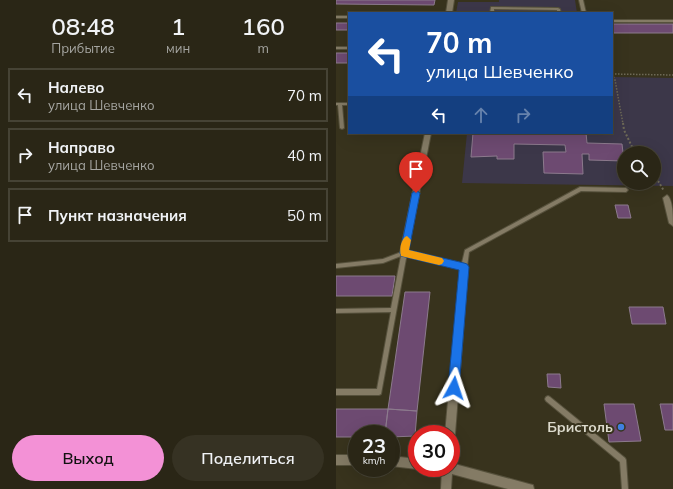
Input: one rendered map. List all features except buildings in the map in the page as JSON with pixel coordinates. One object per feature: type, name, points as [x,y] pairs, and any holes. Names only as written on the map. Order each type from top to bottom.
[{"type":"street","points":[[448,12],[451,0]]},
{"type":"street","points":[[428,134],[404,253],[464,267],[451,425]]},
{"type":"street","points":[[667,198],[673,223]]},
{"type":"street","points":[[336,460],[348,460]]},
{"type":"street","points":[[460,471],[529,489]]},
{"type":"street","points":[[446,489],[447,477]]},
{"type":"lane","points":[[581,0],[584,12]]},
{"type":"lane","points":[[492,12],[492,8],[558,9],[559,12]]},
{"type":"lane","points":[[336,17],[348,17]]},
{"type":"lane","points":[[613,21],[673,21]]},
{"type":"lane","points":[[336,48],[348,48]]},
{"type":"lane","points":[[338,104],[342,128]]},
{"type":"lane","points":[[464,267],[467,251],[580,188],[617,190]]},
{"type":"lane","points":[[336,266],[383,261],[404,253]]},
{"type":"lane","points":[[336,392],[379,392],[404,253]]},
{"type":"lane","points":[[336,311],[394,310]]},
{"type":"lane","points":[[548,399],[623,460],[625,489]]},
{"type":"path","points":[[613,74],[673,75]]},
{"type":"path","points":[[613,76],[624,130],[632,146]]},
{"type":"path","points":[[661,184],[667,198]]},
{"type":"shaded area","points":[[499,0],[575,0],[577,12],[456,12],[458,2],[499,2]]},
{"type":"shaded area","points":[[613,77],[673,78],[673,186],[661,186],[661,146],[617,146],[617,185],[462,183],[467,134],[613,134]]},
{"type":"slow traffic","points":[[407,240],[404,253],[439,261]]},
{"type":"place","name":"Бристоль","points":[[621,427]]},
{"type":"route","points":[[416,193],[404,253],[464,267],[454,388]]}]
